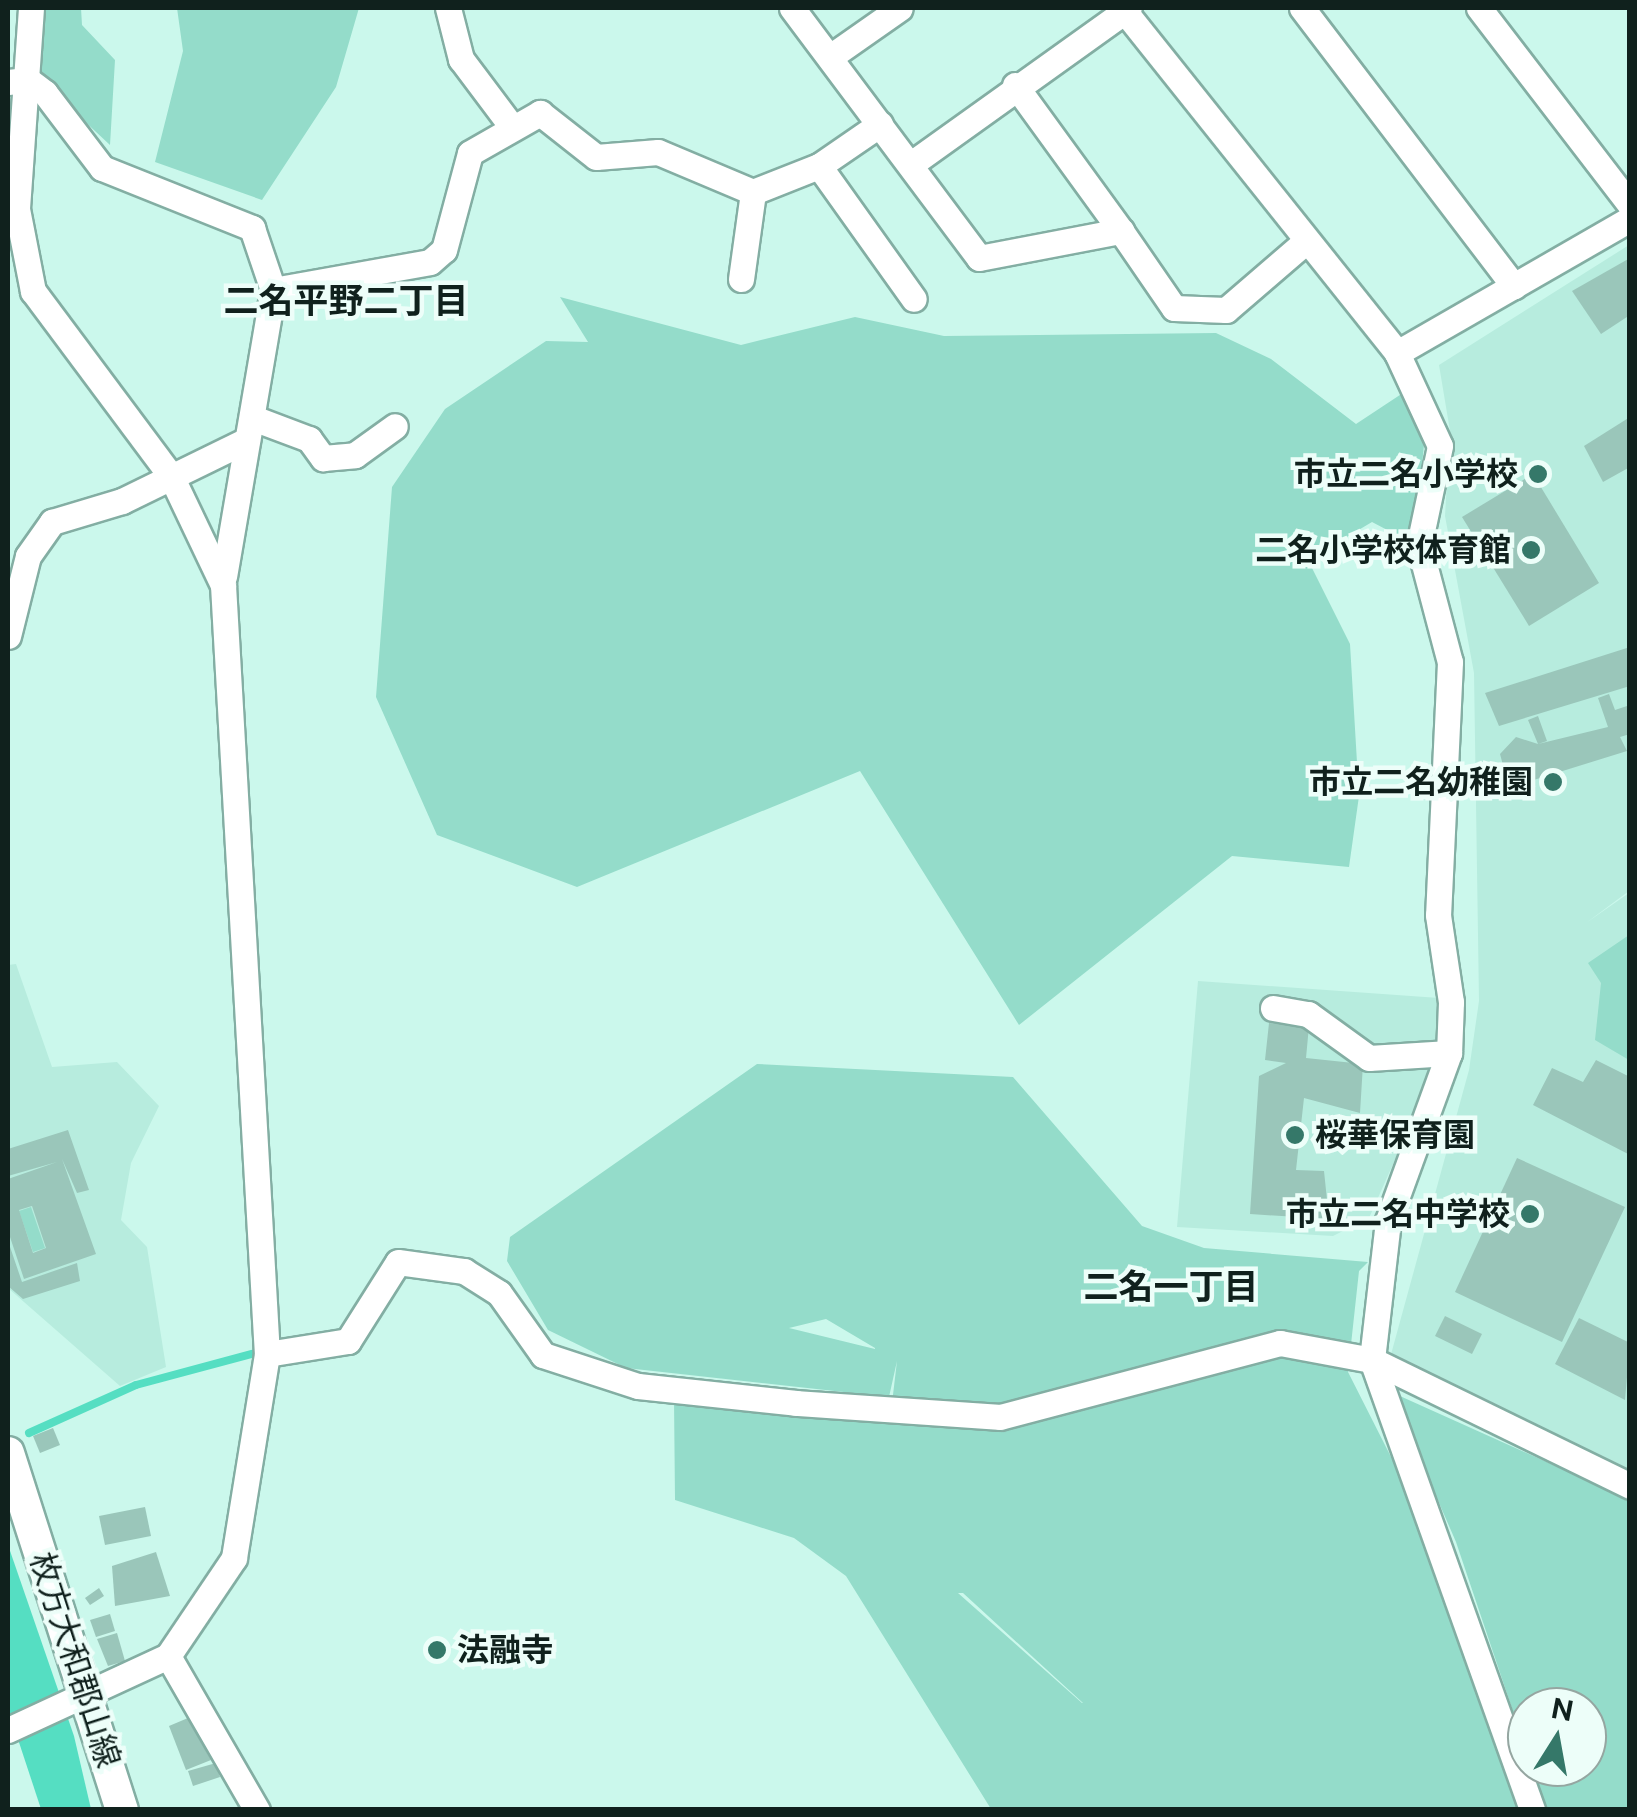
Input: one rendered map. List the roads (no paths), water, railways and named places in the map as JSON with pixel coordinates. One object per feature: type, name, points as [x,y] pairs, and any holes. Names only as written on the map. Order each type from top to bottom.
[{"type":"main road","name":"枚方大和郡山線","points":[[8,1454],[81,1699],[122,1810]]},
{"type":"street","points":[[30,8],[18,81],[16,209],[33,291],[172,476],[223,585]]},
{"type":"street","points":[[448,8],[461,59],[509,122]]},
{"type":"street","points":[[792,8],[880,124],[914,162],[980,258],[1120,231]]},
{"type":"street","points":[[830,57],[900,8]]},
{"type":"street","points":[[914,162],[1125,8],[1304,243],[1397,353],[1440,446],[1419,545],[1450,662],[1438,916],[1450,1053],[1388,1221],[1372,1360],[1532,1810]]},
{"type":"street","points":[[1302,8],[1514,286]]},
{"type":"street","points":[[1478,8],[1630,205]]},
{"type":"street","points":[[8,1730],[168,1656],[234,1558],[268,1354],[223,585],[273,290],[252,228],[102,168],[18,81]]},
{"type":"street","points":[[1016,85],[1174,308],[1226,310],[1304,243]]},
{"type":"street","points":[[273,290],[430,262],[444,250],[459,168],[509,122],[540,113],[596,156],[658,152],[753,192],[819,166],[880,124]]},
{"type":"street","points":[[819,166],[914,300]]},
{"type":"street","points":[[741,278],[753,192]]},
{"type":"street","points":[[1397,353],[1630,219]]},
{"type":"street","points":[[8,636],[28,556],[52,522],[172,476],[250,429],[309,440],[323,458],[355,455],[395,426]]},
{"type":"street","points":[[1272,1008],[1308,1014],[1369,1058],[1450,1053]]},
{"type":"street","points":[[268,1354],[348,1340],[398,1262],[464,1271],[499,1293],[543,1355],[638,1386],[796,1403],[1000,1417],[1280,1343],[1372,1360],[1630,1486]]},
{"type":"street","points":[[168,1656],[257,1810]]},
{"type":"waterway","points":[[29,1433],[136,1385],[252,1354]]},
{"type":"place","name":"市立二名小学校","points":[[1538,474]]},
{"type":"place","name":"二名小学校体育館","points":[[1531,550]]},
{"type":"place","name":"市立二名幼稚園","points":[[1553,782]]},
{"type":"place","name":"桜華保育園","points":[[1295,1135]]},
{"type":"place","name":"市立二名中学校","points":[[1530,1214]]},
{"type":"place","name":"法融寺","points":[[437,1650]]},
{"type":"district","name":"二名平野二丁目","points":[[346,301]]},
{"type":"district","name":"二名一丁目","points":[[1171,1287]]}]
